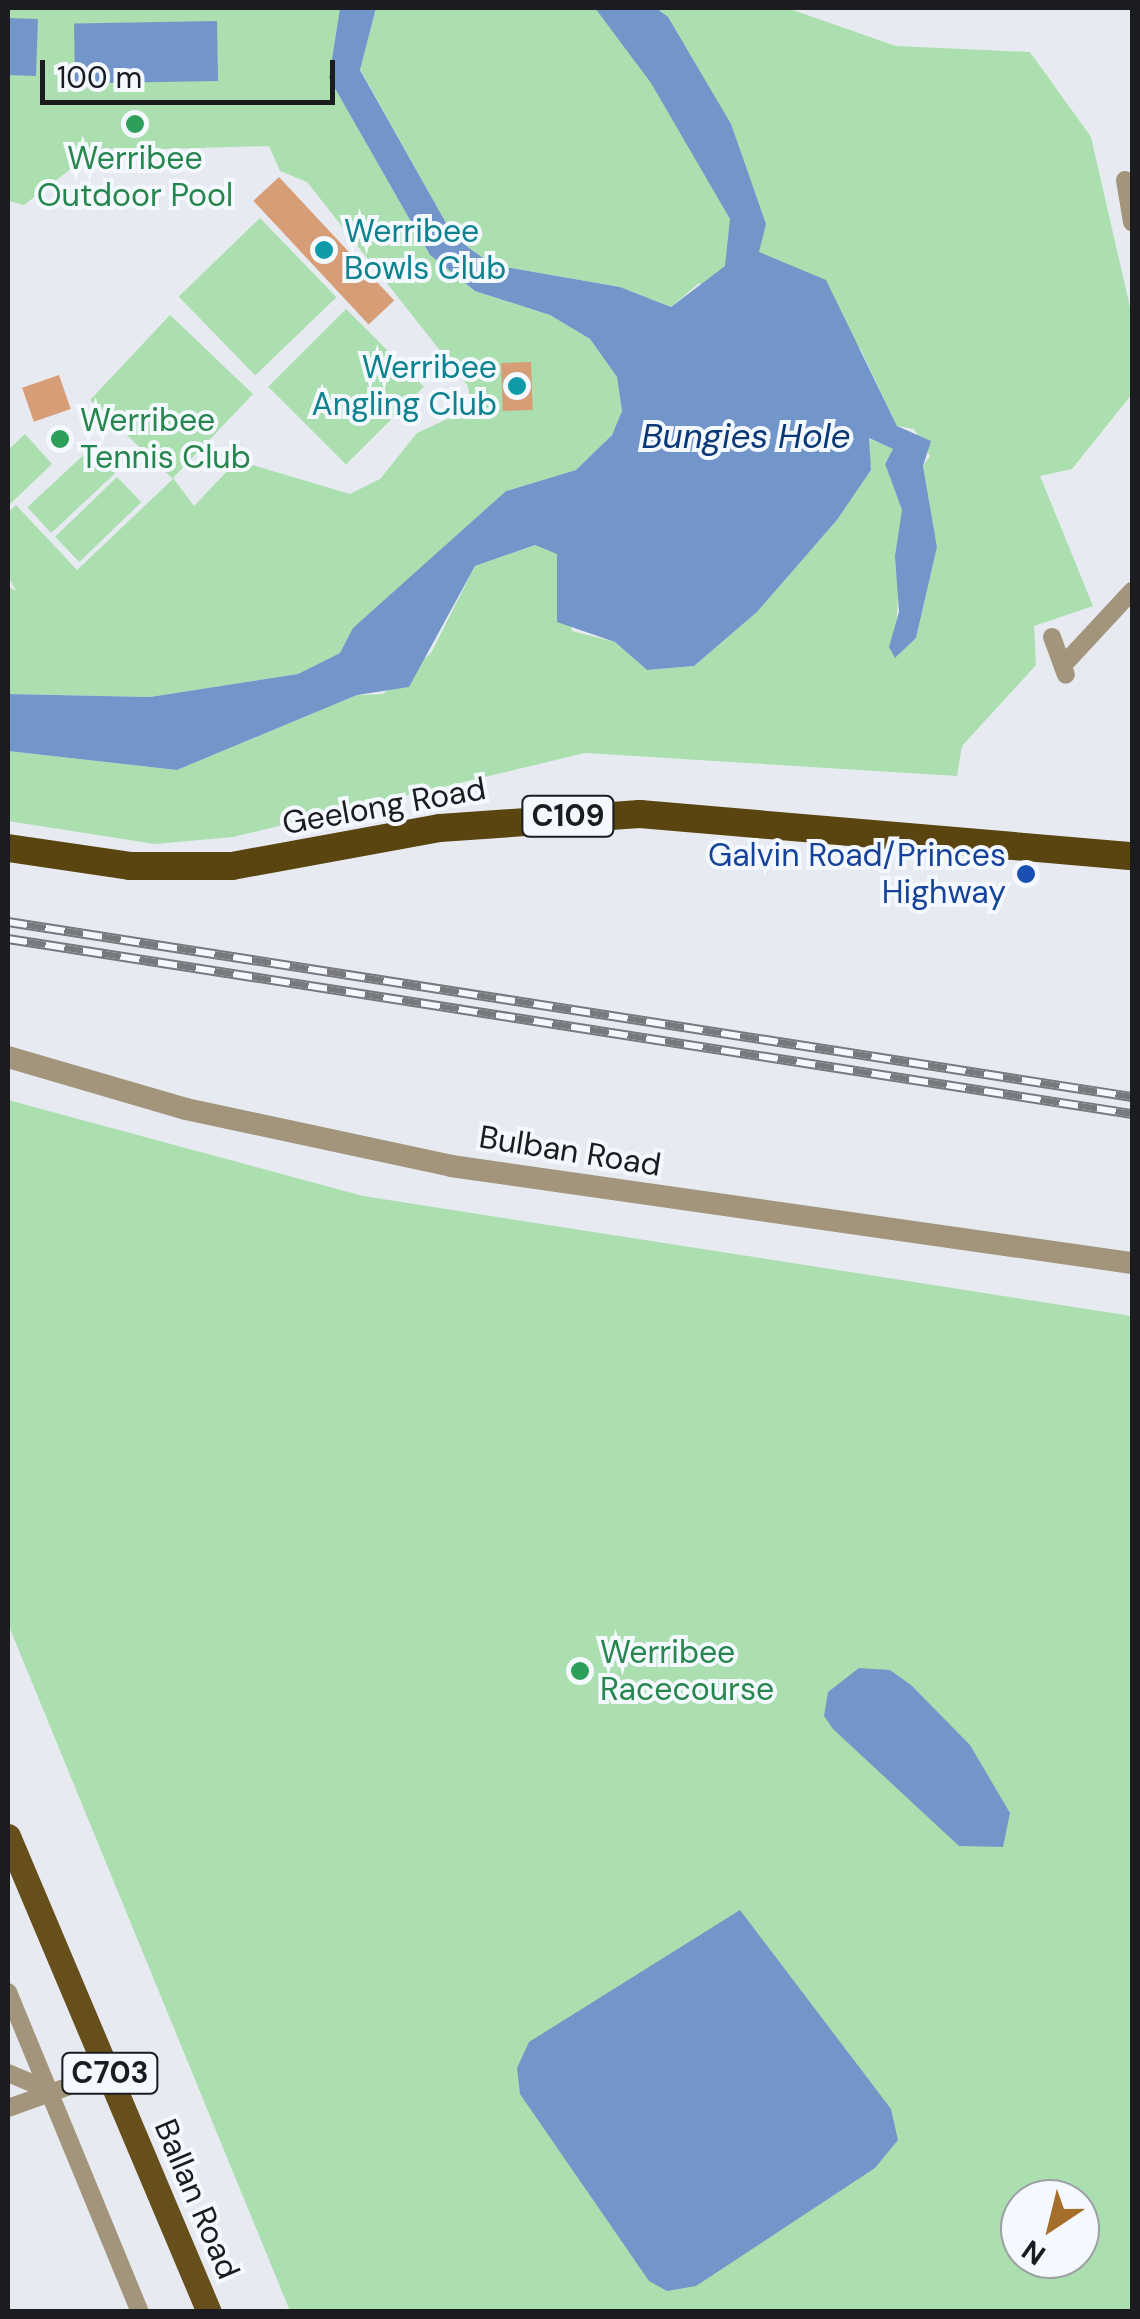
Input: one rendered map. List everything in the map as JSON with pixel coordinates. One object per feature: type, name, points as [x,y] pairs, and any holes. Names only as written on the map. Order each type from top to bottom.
[{"type":"highway","name":"Geelong Road","points":[[8,848],[130,866],[232,866],[440,828],[640,814],[1132,856]]},
{"type":"main road","name":"Ballan Road","points":[[8,1836],[209,2312]]},
{"type":"street","points":[[1106,172],[1129,178],[1132,222]]},
{"type":"street","points":[[1052,637],[1067,668],[1132,590]]},
{"type":"street","name":"Bulban Road","points":[[8,1057],[186,1108],[451,1166],[1132,1264]]},
{"type":"street","points":[[8,1992],[140,2312]]},
{"type":"street","points":[[8,2108],[23,2108],[48,2090],[109,2072]]},
{"type":"street","points":[[8,2073],[48,2090]]},
{"type":"green space","points":[[8,8],[340,8],[329,78],[430,255],[475,291],[550,315],[590,339],[617,377],[622,411],[612,435],[576,470],[506,491],[354,628],[340,653],[298,674],[150,697],[8,694],[8,586],[16,591],[8,576],[8,512],[16,505],[77,570],[173,479],[90,400],[170,315],[253,394],[173,478],[194,506],[231,467],[246,463],[350,494],[380,479],[417,433],[471,408],[468,386],[307,182],[280,171],[269,146],[94,151],[24,205],[8,201]]},
{"type":"green space","points":[[376,8],[787,8],[896,46],[1030,52],[1091,137],[1132,316],[1132,394],[1072,469],[1040,476],[1093,606],[1034,626],[1036,665],[962,746],[957,776],[585,753],[233,837],[155,844],[8,821],[8,751],[177,770],[357,695],[383,694],[431,653],[475,566],[535,545],[557,553],[572,631],[615,642],[647,670],[694,666],[757,612],[837,520],[871,470],[868,438],[893,449],[885,464],[902,510],[895,658],[916,638],[937,547],[923,466],[930,456],[914,429],[897,426],[860,348],[699,283],[671,307],[620,287],[493,265],[450,230],[360,69]]},
{"type":"green space","points":[[260,218],[336,297],[255,376],[179,296]]},
{"type":"green space","points":[[346,309],[424,387],[346,465],[268,387]]},
{"type":"green space","points":[[25,434],[52,464],[8,506],[8,450]]},
{"type":"green space","points":[[91,448],[115,474],[51,533],[27,507]]},
{"type":"green space","points":[[117,477],[141,502],[79,562],[55,537]]},
{"type":"green space","name":"Werribee Racecourse","points":[[8,1100],[363,1196],[1132,1316],[1132,2311],[290,2311],[8,1624]]},
{"type":"water","name":"Bungies Hole","points":[[340,8],[376,8],[360,70],[450,230],[469,248],[493,265],[620,287],[671,307],[725,266],[730,219],[651,83],[595,8],[656,8],[668,17],[731,124],[766,224],[759,252],[826,280],[897,426],[931,441],[923,466],[937,547],[916,638],[895,658],[889,647],[899,612],[895,556],[902,510],[885,464],[893,449],[869,438],[871,470],[837,520],[757,612],[694,666],[647,670],[615,642],[557,622],[557,554],[535,545],[475,566],[409,687],[357,695],[177,770],[8,751],[8,694],[150,697],[298,674],[340,653],[353,628],[506,491],[576,470],[612,435],[622,411],[617,377],[590,339],[550,315],[475,291],[430,255],[329,78]]},
{"type":"water","points":[[8,18],[38,19],[36,76],[8,75]]},
{"type":"water","points":[[217,21],[218,81],[75,83],[74,23]]},
{"type":"water","points":[[859,1668],[890,1670],[911,1685],[970,1745],[1010,1813],[1003,1847],[959,1846],[833,1729],[824,1716],[828,1692]]},
{"type":"water","points":[[740,1910],[891,2109],[898,2140],[875,2168],[696,2286],[667,2291],[649,2281],[520,2094],[517,2068],[529,2042]]},
{"type":"building","name":"Werribee Bowls Club","points":[[279,177],[394,301],[369,324],[253,201]]},
{"type":"building","name":"Werribee Angling Club","points":[[531,362],[533,410],[503,411],[501,363]]},
{"type":"building","name":"Werribee Tennis Club","points":[[59,375],[71,409],[34,422],[22,388]]},
{"type":"railway","points":[[8,922],[1132,1097]]},
{"type":"railway","points":[[8,939],[1132,1114]]},
{"type":"place","name":"Werribee Outdoor Pool","points":[[135,124]]},
{"type":"place","name":"Werribee Bowls Club","points":[[324,250]]},
{"type":"place","name":"Werribee Angling Club","points":[[517,386]]},
{"type":"place","name":"Werribee Tennis Club","points":[[60,439]]},
{"type":"place","name":"Galvin Road/Princes Highway","points":[[1026,874]]},
{"type":"place","name":"Werribee Racecourse","points":[[580,1671]]}]
